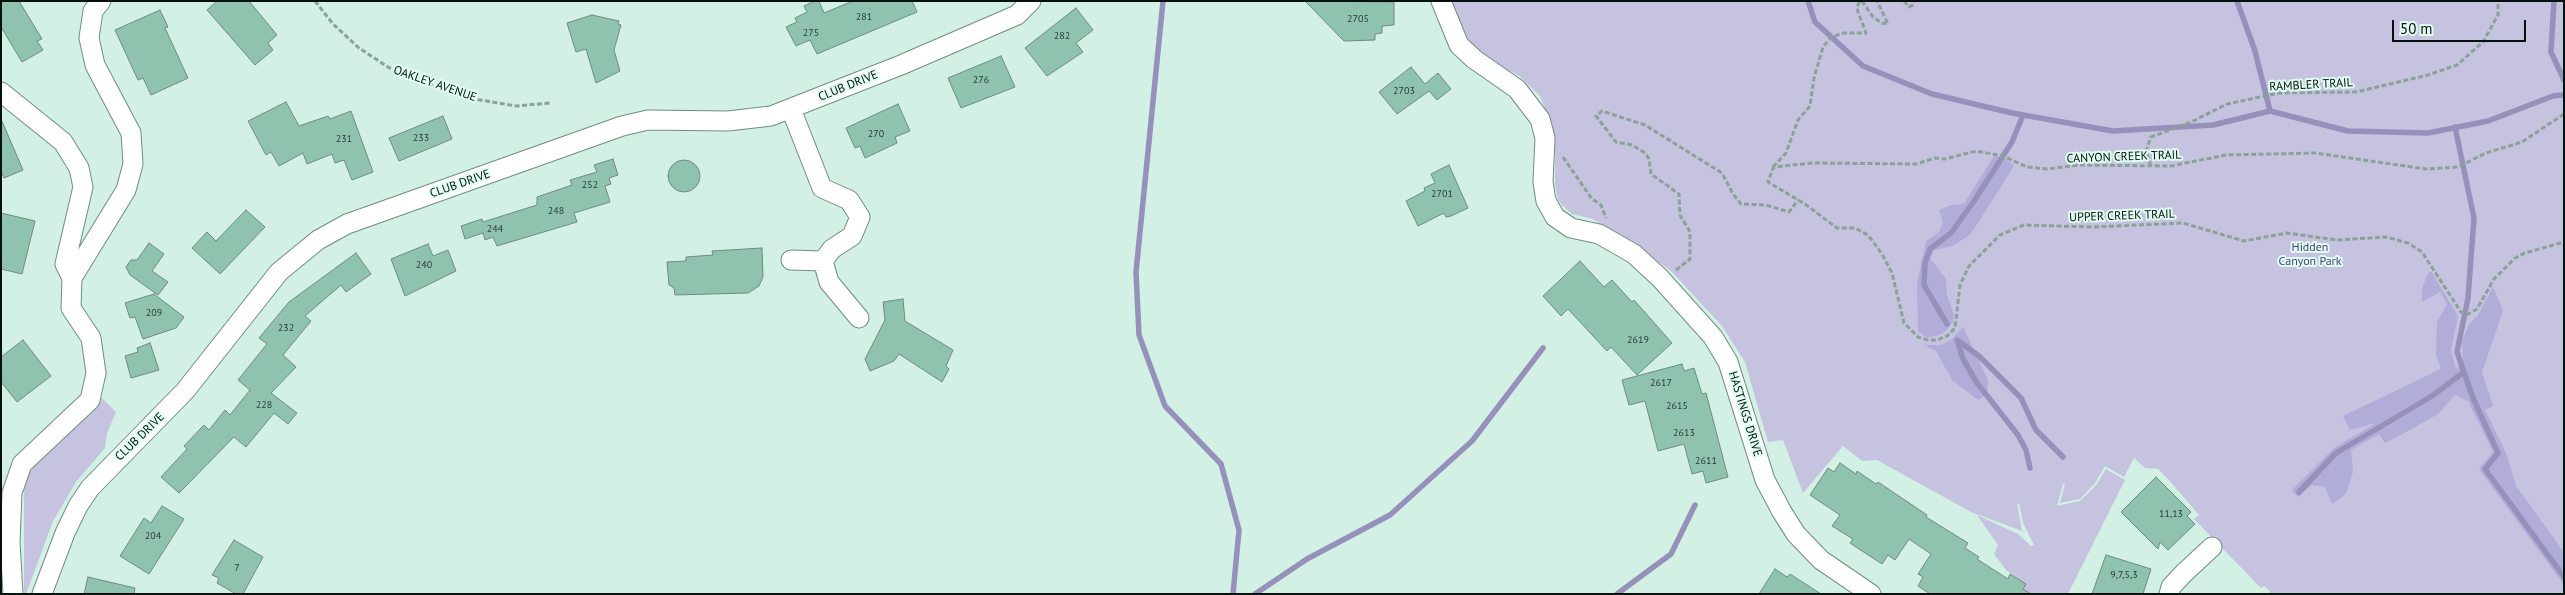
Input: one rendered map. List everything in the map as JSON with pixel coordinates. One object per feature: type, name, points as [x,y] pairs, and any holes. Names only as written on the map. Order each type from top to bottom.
[{"type":"street","points":[[72,278],[126,190],[133,164],[131,133],[94,64],[89,38],[93,11],[101,1]]},
{"type":"street","name":"CLUB DRIVE","points":[[42,594],[65,533],[78,506],[90,488],[185,391],[234,326],[279,272],[318,240],[348,224],[622,126],[648,120],[749,120],[791,109],[901,65],[1017,15],[1032,1]]},
{"type":"street","name":"HASTINGS DRIVE","points":[[1441,1],[1459,45],[1474,59],[1518,89],[1540,119],[1545,138],[1543,182],[1546,201],[1554,217],[1571,228],[1599,234],[1634,254],[1660,278],[1713,338],[1728,362],[1765,480],[1782,512],[1796,534],[1821,560],[1871,594]]},
{"type":"street","points":[[1,92],[63,142],[79,168],[83,187],[65,260],[72,278],[70,308],[91,338],[96,373],[90,400],[22,464],[12,493],[10,542],[13,594]]},
{"type":"street","points":[[791,109],[822,188],[849,200],[860,217],[852,236],[832,249],[824,261],[829,282],[859,318]]},
{"type":"street","points":[[791,260],[824,261]]},
{"type":"street","points":[[2169,594],[2172,586],[2212,547]]},
{"type":"path","name":"OAKLEY AVENUE","points":[[315,1],[333,24],[359,48],[394,71],[468,98],[516,106],[550,103]]},
{"type":"path","points":[[1676,270],[1690,259],[1690,232],[1680,214],[1679,194],[1651,174],[1645,153],[1632,146],[1616,142],[1596,116],[1602,111],[1645,125],[1722,173],[1733,194],[1742,204],[1766,205],[1789,212],[1798,200],[1768,182],[1773,168],[1786,153],[1798,120],[1810,106],[1814,78],[1823,47],[1831,37],[1844,33],[1866,33],[1857,7],[1861,1],[1873,17],[1882,23],[1888,24],[1877,1]]},
{"type":"path","points":[[1904,1],[1909,6],[1913,5],[1914,1]]},
{"type":"path","name":"RAMBLER TRAIL","points":[[2151,166],[2146,151],[2152,138],[2191,122],[2226,104],[2279,93],[2356,92],[2428,75],[2457,65],[2484,42],[2498,15],[2498,1]]},
{"type":"path","name":"CANYON CREEK TRAIL","points":[[1773,168],[1812,163],[1910,164],[1976,151],[2003,156],[2027,167],[2047,169],[2079,165],[2171,166],[2241,154],[2316,153],[2426,169],[2458,166],[2486,153],[2522,142],[2564,114]]},
{"type":"path","points":[[1560,152],[1592,199],[1601,205],[1609,222]]},
{"type":"path","name":"UPPER CREEK TRAIL","points":[[1798,200],[1837,228],[1855,228],[1868,235],[1892,273],[1904,323],[1918,337],[1928,340],[1937,340],[1947,336],[1954,328],[1960,285],[1968,266],[2000,236],[2024,225],[2093,227],[2183,223],[2244,241],[2287,234],[2337,240],[2386,237],[2408,243],[2422,252],[2461,312],[2468,314],[2477,309],[2494,279],[2515,258],[2530,251],[2564,242]]},
{"type":"green space","name":"Hidden Canyon Park","points":[[1451,1],[2564,1],[2564,594],[2269,594],[2270,591],[2264,586],[2261,588],[2194,519],[2199,515],[2169,480],[2158,469],[2145,468],[2134,458],[2124,477],[2105,466],[2095,483],[2080,499],[2060,503],[2065,484],[2063,484],[2057,506],[2080,501],[2097,484],[2106,469],[2125,480],[2068,594],[2032,594],[2022,590],[2021,581],[2006,570],[1994,554],[1998,545],[1977,515],[2018,534],[2031,546],[2034,545],[2023,523],[2019,503],[2017,504],[2022,531],[1971,512],[1877,460],[1862,461],[1843,446],[1803,493],[1783,440],[1768,442],[1745,362],[1722,326],[1673,273],[1642,249],[1593,219],[1572,214],[1562,205],[1558,200],[1555,184],[1555,144],[1548,116],[1540,96],[1519,76],[1482,55],[1466,37]]},
{"type":"green space","points":[[102,398],[116,412],[107,433],[105,448],[76,482],[53,521],[26,594],[24,594],[24,493],[26,479],[36,463],[93,412]]},
{"type":"shaded area","points":[[1994,156],[2004,158],[2014,165],[2001,187],[1970,235],[1952,246],[1934,250],[1930,258],[1946,279],[1947,295],[1954,315],[1953,322],[1945,332],[1936,336],[1926,337],[1918,331],[1917,283],[1926,241],[1939,232],[1943,222],[1939,210],[1951,205],[1964,204]]},
{"type":"shaded area","points":[[2431,271],[2458,316],[2451,350],[2456,369],[2463,360],[2462,342],[2469,324],[2478,315],[2493,287],[2503,311],[2482,372],[2493,406],[2485,410],[2507,455],[2516,486],[2564,552],[2564,585],[2479,469],[2493,452],[2468,401],[2455,395],[2438,414],[2399,436],[2385,443],[2379,434],[2351,450],[2353,472],[2346,494],[2332,504],[2325,487],[2312,485],[2298,497],[2292,490],[2334,448],[2376,423],[2350,430],[2343,416],[2441,369],[2436,355],[2437,322],[2447,304],[2440,292],[2422,302],[2422,289],[2427,275]]},
{"type":"shaded area","points":[[1963,327],[1988,380],[1987,394],[1978,400],[1952,380],[1936,351],[1925,345],[1941,345],[1951,340]]},
{"type":"building","points":[[1,1],[19,1],[42,39],[37,41],[43,50],[22,62],[1,27]]},
{"type":"building","points":[[217,1],[249,1],[277,35],[268,43],[273,50],[255,65],[207,10]]},
{"type":"building","points":[[819,1],[824,13],[853,1],[912,1],[917,12],[817,54],[810,40],[796,46],[786,27],[797,22],[795,18],[807,12],[804,6]]},
{"type":"building","points":[[1305,1],[1394,2],[1394,25],[1382,26],[1382,33],[1375,34],[1375,40],[1344,41]]},
{"type":"building","points":[[1076,8],[1093,30],[1076,43],[1083,52],[1047,76],[1025,48]]},
{"type":"building","points":[[160,10],[168,27],[165,28],[188,78],[151,95],[143,78],[138,80],[115,30]]},
{"type":"building","points":[[592,15],[619,21],[618,24],[621,25],[614,50],[620,71],[596,83],[586,49],[576,52],[567,23]]},
{"type":"building","points":[[1001,56],[1015,87],[961,108],[948,78]]},
{"type":"building","points":[[1411,67],[1425,84],[1438,73],[1451,89],[1437,100],[1429,91],[1397,114],[1379,92]]},
{"type":"building","points":[[286,102],[299,126],[328,116],[330,119],[351,111],[373,172],[352,180],[344,160],[335,163],[332,154],[307,164],[303,153],[279,166],[271,152],[266,155],[248,121]]},
{"type":"building","points":[[898,104],[910,131],[895,137],[897,143],[865,158],[860,146],[855,148],[846,128]]},
{"type":"building","points":[[443,116],[452,139],[399,161],[389,138]]},
{"type":"building","points":[[1,119],[23,170],[4,178],[1,170]]},
{"type":"building","points":[[613,159],[618,175],[609,178],[611,184],[605,186],[610,202],[574,213],[577,222],[497,246],[493,237],[485,240],[483,233],[465,239],[461,226],[482,219],[483,222],[537,205],[537,197],[572,185],[570,180],[597,172],[594,165]]},
{"type":"building","points":[[684,160],[690,161],[695,165],[699,170],[699,182],[695,187],[690,191],[684,192],[678,191],[673,187],[669,182],[668,176],[669,170],[673,165],[678,161]]},
{"type":"building","points":[[1449,165],[1468,208],[1451,216],[1446,217],[1444,213],[1418,226],[1406,201],[1425,191],[1424,188],[1435,183],[1431,174]]},
{"type":"building","points":[[246,210],[265,227],[220,274],[192,248],[207,232],[216,241]]},
{"type":"building","points":[[1,213],[35,221],[22,274],[1,269]]},
{"type":"building","points":[[149,243],[164,254],[152,271],[168,282],[158,295],[130,275],[126,267],[131,260],[137,260]]},
{"type":"building","points":[[428,244],[433,256],[448,250],[456,271],[405,296],[391,259]]},
{"type":"building","points":[[762,248],[763,277],[759,286],[748,293],[675,295],[674,288],[669,285],[667,262],[686,261],[686,257],[713,255],[712,251]]},
{"type":"building","points":[[356,253],[371,274],[346,292],[341,285],[305,316],[311,321],[283,355],[296,367],[271,393],[297,413],[288,424],[274,413],[246,447],[234,437],[179,493],[161,477],[187,449],[184,446],[204,425],[209,430],[225,410],[230,415],[250,390],[238,380],[267,344],[259,338],[289,302]]},
{"type":"building","points":[[1580,261],[1604,287],[1612,280],[1632,302],[1634,300],[1672,343],[1637,375],[1611,347],[1607,351],[1568,309],[1561,316],[1543,296]]},
{"type":"building","points":[[154,294],[184,317],[176,328],[143,339],[135,317],[130,318],[125,303]]},
{"type":"building","points":[[903,299],[905,321],[953,350],[946,366],[949,369],[942,382],[899,354],[894,361],[870,371],[865,359],[885,320],[883,302]]},
{"type":"building","points":[[23,340],[51,376],[17,402],[1,382],[1,357]]},
{"type":"building","points":[[150,343],[159,370],[131,378],[125,356],[138,352],[137,348]]},
{"type":"building","points":[[1682,364],[1684,371],[1694,368],[1702,394],[1706,393],[1728,477],[1706,483],[1703,471],[1692,474],[1684,444],[1658,451],[1645,401],[1629,405],[1622,380]]},
{"type":"building","points":[[1840,463],[1856,474],[1857,471],[1876,484],[1878,482],[1927,515],[1926,517],[1968,543],[1965,548],[1979,557],[1977,559],[2008,579],[2010,574],[2026,584],[2023,589],[2031,594],[1930,594],[1918,586],[1923,577],[1918,574],[1931,554],[1909,539],[1895,560],[1888,555],[1882,564],[1850,543],[1853,539],[1832,526],[1840,515],[1810,495],[1828,468],[1834,472]]},
{"type":"building","points":[[2156,477],[2191,512],[2187,516],[2195,524],[2168,550],[2160,542],[2158,549],[2121,512]]},
{"type":"building","points":[[162,506],[184,519],[149,574],[120,556],[144,518],[151,523]]},
{"type":"building","points":[[234,540],[263,557],[243,594],[236,594],[217,583],[219,578],[212,575]]},
{"type":"building","points":[[2106,555],[2151,569],[2143,594],[2092,594]]},
{"type":"building","points":[[1775,569],[1787,577],[1790,574],[1821,594],[1759,594]]},
{"type":"building","points":[[88,577],[135,588],[134,594],[84,594]]},
{"type":"waterway","points":[[1163,1],[1136,272],[1139,335],[1165,406],[1221,464],[1239,530],[1233,594]]},
{"type":"waterway","points":[[1808,1],[1815,22],[1863,66],[1932,94],[2012,113],[2113,131],[2213,125],[2270,111],[2348,131],[2428,133],[2488,121],[2553,96],[2564,95]]},
{"type":"waterway","points":[[2237,1],[2255,51],[2270,111]]},
{"type":"waterway","points":[[2554,1],[2551,52],[2564,80]]},
{"type":"waterway","points":[[1947,324],[1924,285],[1925,263],[1930,249],[1951,233],[1974,201],[2012,142],[2023,115]]},
{"type":"waterway","points":[[2455,127],[2474,218],[2468,298],[2457,352],[2473,398],[2498,453],[2485,469],[2564,577]]},
{"type":"waterway","points":[[1957,340],[1979,356],[2021,398],[2036,430],[2063,457]]},
{"type":"waterway","points":[[1957,340],[1963,359],[1977,383],[2018,435],[2026,450],[2030,468]]},
{"type":"waterway","points":[[1255,594],[1307,559],[1390,515],[1472,441],[1543,348]]},
{"type":"waterway","points":[[2299,492],[2336,453],[2432,396],[2464,372]]},
{"type":"waterway","points":[[1617,594],[1671,554],[1695,505]]}]
